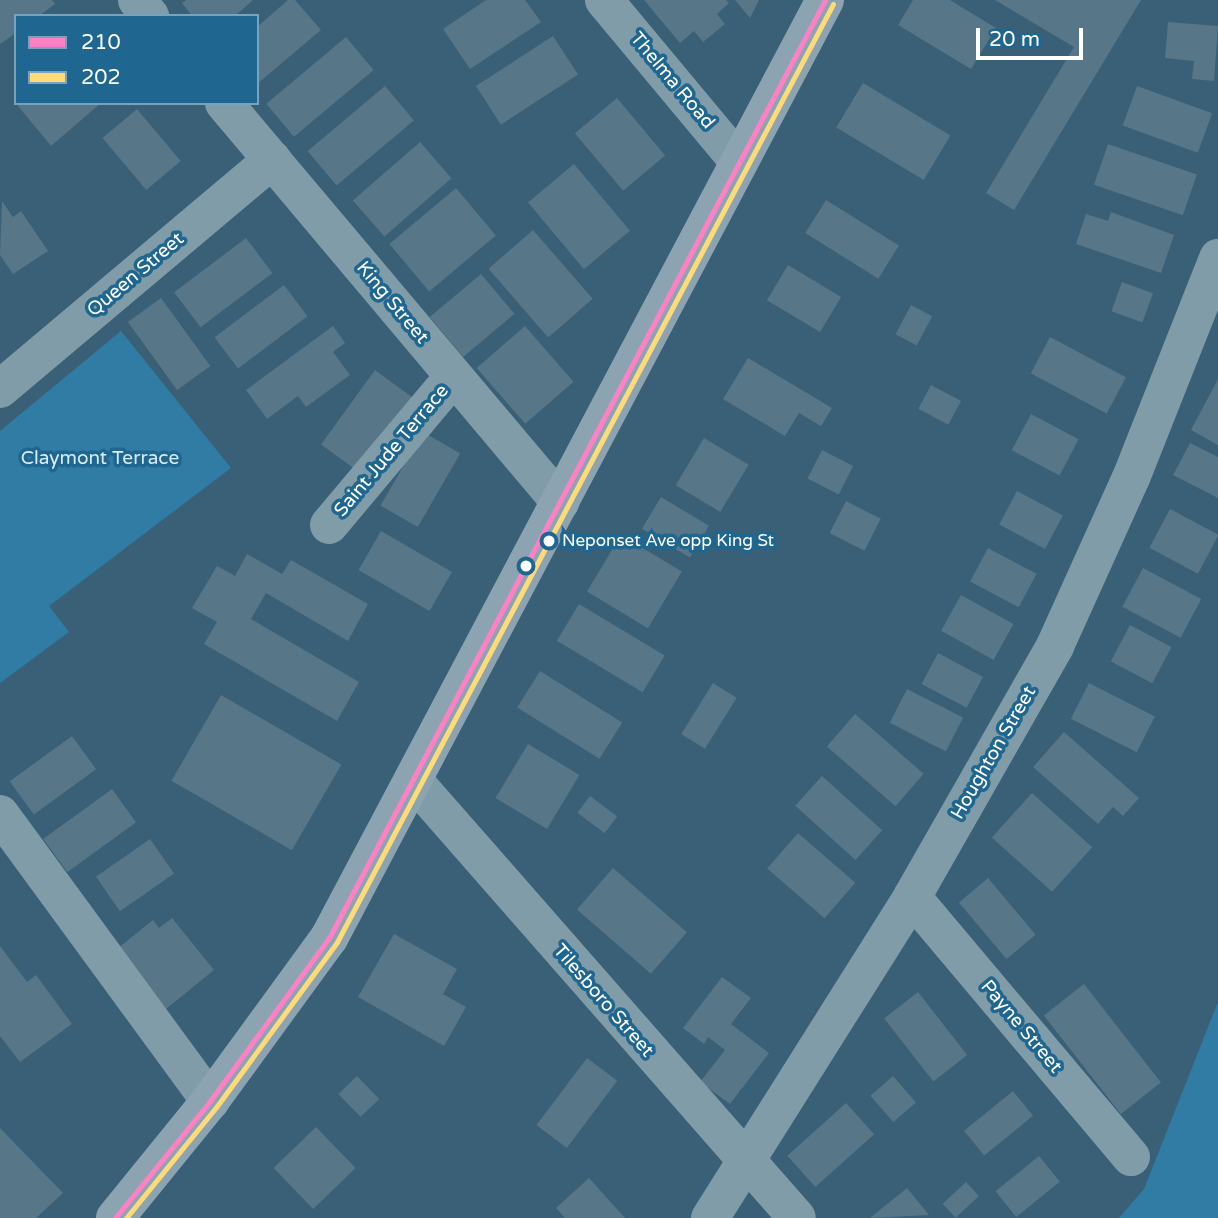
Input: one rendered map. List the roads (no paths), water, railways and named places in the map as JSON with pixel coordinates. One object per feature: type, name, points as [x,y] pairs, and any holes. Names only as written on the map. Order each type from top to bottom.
[{"type":"main road","points":[[115,1218],[210,1101],[318,957],[825,0]]},
{"type":"street","points":[[137,0],[148,14]]},
{"type":"street","name":"Thelma Road","points":[[604,0],[739,162]]},
{"type":"street","name":"King Street","points":[[226,105],[561,502]]},
{"type":"street","name":"Queen Street","points":[[0,389],[272,160]]},
{"type":"street","name":"Houghton Street","points":[[710,1218],[912,897],[1067,621],[1156,419],[1218,258]]},
{"type":"street","name":"Saint Jude Terrace","points":[[329,525],[454,376]]},
{"type":"street","name":"Tilesboro Street","points":[[413,780],[745,1162],[797,1218]]},
{"type":"street","points":[[0,814],[210,1101]]},
{"type":"street","name":"Payne Street","points":[[912,897],[1131,1157]]},
{"type":"place","name":"Neponset Ave opp King St","points":[[549,541]]},
{"type":"park label","name":"Claymont Terrace","points":[[100,459]]}]
